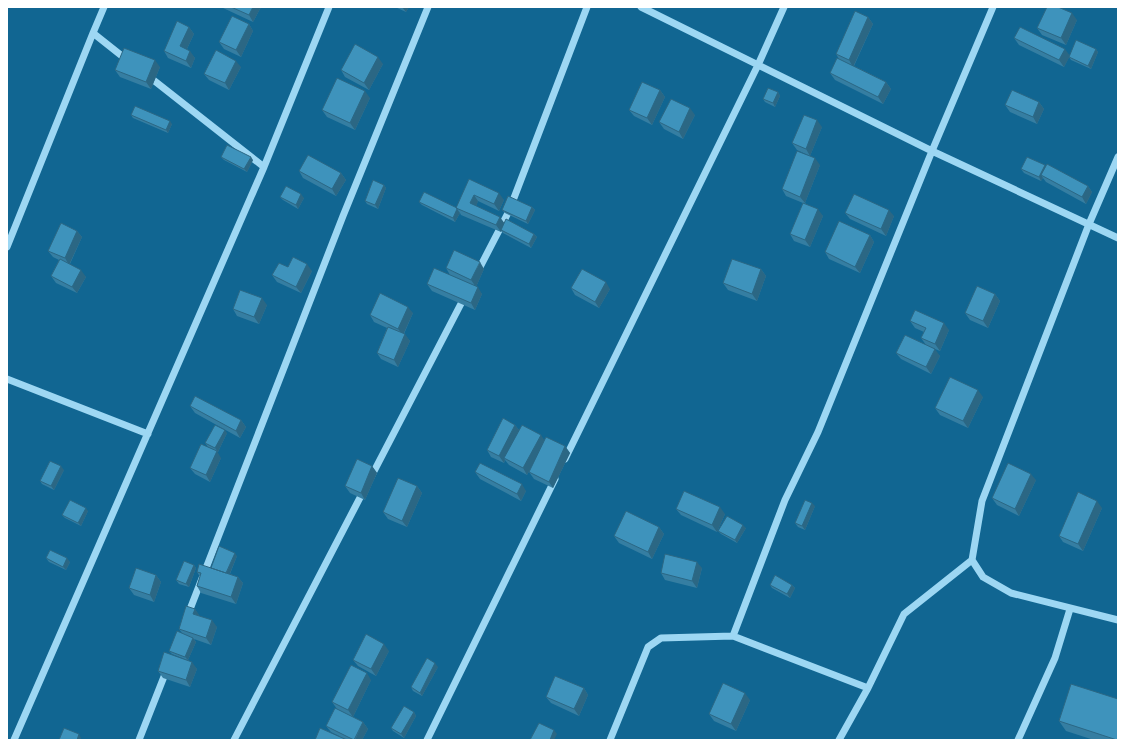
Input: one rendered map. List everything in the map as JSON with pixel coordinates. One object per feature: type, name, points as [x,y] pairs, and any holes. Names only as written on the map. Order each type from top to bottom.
[{"type":"street","points":[[7,247],[104,7]]},
{"type":"street","points":[[14,740],[264,167],[329,7]]},
{"type":"street","points":[[185,622],[343,216],[428,7]]},
{"type":"street","points":[[472,282],[509,211],[587,7]]},
{"type":"street","points":[[641,7],[655,10],[758,65],[932,151],[1118,238]]},
{"type":"street","points":[[563,463],[758,65],[784,7]]},
{"type":"street","points":[[733,636],[785,500],[818,432],[932,151],[993,7]]},
{"type":"street","points":[[93,33],[264,167]]},
{"type":"street","points":[[839,740],[868,688],[904,614],[972,560],[982,501],[1089,224],[1118,157]]},
{"type":"street","points":[[234,740],[468,289]]},
{"type":"street","points":[[7,379],[148,434]]},
{"type":"street","points":[[427,740],[560,470]]},
{"type":"street","points":[[972,560],[983,577],[1011,593],[1118,620]]},
{"type":"street","points":[[1018,740],[1055,658],[1070,609]]},
{"type":"street","points":[[610,740],[648,647],[661,638],[733,636],[868,688]]},
{"type":"street","points":[[139,740],[171,659]]},
{"type":"building","points":[[231,7],[253,7],[249,15]]},
{"type":"building","points":[[1047,7],[1058,7],[1072,13],[1061,38],[1037,28]]},
{"type":"building","points":[[855,11],[868,17],[849,60],[836,54]]},
{"type":"building","points":[[232,16],[249,24],[236,50],[219,42]]},
{"type":"building","points":[[177,21],[189,27],[180,46],[190,51],[186,61],[164,51]]},
{"type":"building","points":[[1020,27],[1065,49],[1059,60],[1014,38]]},
{"type":"building","points":[[1076,40],[1096,49],[1088,66],[1069,57]]},
{"type":"building","points":[[355,44],[378,57],[364,83],[341,70]]},
{"type":"building","points":[[124,48],[155,60],[146,82],[115,70]]},
{"type":"building","points":[[216,50],[236,61],[225,83],[204,74]]},
{"type":"building","points":[[837,58],[886,82],[878,97],[830,73]]},
{"type":"building","points":[[337,78],[365,91],[350,123],[322,110]]},
{"type":"building","points":[[642,82],[660,90],[647,118],[629,110]]},
{"type":"building","points":[[768,88],[778,92],[773,103],[763,99]]},
{"type":"building","points":[[1012,90],[1039,102],[1033,117],[1005,105]]},
{"type":"building","points":[[671,99],[690,108],[679,132],[659,122]]},
{"type":"building","points":[[135,106],[170,121],[166,130],[131,115]]},
{"type":"building","points":[[804,115],[817,120],[806,149],[792,143]]},
{"type":"building","points":[[227,145],[251,157],[244,169],[221,157]]},
{"type":"building","points":[[797,151],[815,158],[800,197],[782,189]]},
{"type":"building","points":[[308,155],[341,173],[332,189],[299,171]]},
{"type":"building","points":[[1027,157],[1045,165],[1039,177],[1021,169]]},
{"type":"building","points":[[1047,164],[1088,186],[1082,197],[1041,175]]},
{"type":"building","points":[[469,179],[499,193],[494,204],[474,195],[470,203],[500,217],[496,225],[456,208]]},
{"type":"building","points":[[373,180],[384,185],[375,205],[365,201]]},
{"type":"building","points":[[286,186],[301,194],[296,205],[280,197]]},
{"type":"building","points":[[424,192],[457,208],[453,218],[419,202]]},
{"type":"building","points":[[854,194],[889,210],[881,229],[845,213]]},
{"type":"building","points":[[508,196],[532,207],[526,221],[502,210]]},
{"type":"building","points":[[803,203],[818,209],[805,240],[790,234]]},
{"type":"building","points":[[506,219],[534,234],[529,244],[501,230]]},
{"type":"building","points":[[839,221],[870,235],[855,267],[825,252]]},
{"type":"building","points":[[61,223],[77,231],[65,258],[48,251]]},
{"type":"building","points":[[454,250],[480,262],[471,280],[446,268]]},
{"type":"building","points":[[293,257],[307,264],[296,287],[272,275],[279,263],[288,267]]},
{"type":"building","points":[[60,259],[81,270],[72,287],[51,276]]},
{"type":"building","points":[[732,259],[761,269],[752,294],[723,283]]},
{"type":"building","points":[[434,268],[478,287],[471,303],[427,284]]},
{"type":"building","points":[[582,269],[606,282],[595,302],[571,288]]},
{"type":"building","points":[[977,286],[995,294],[983,321],[965,313]]},
{"type":"building","points":[[240,290],[262,298],[254,317],[233,309]]},
{"type":"building","points":[[380,293],[408,307],[398,329],[370,315]]},
{"type":"building","points":[[915,310],[944,323],[935,344],[921,338],[926,328],[910,321]]},
{"type":"building","points":[[388,327],[405,334],[394,360],[377,353]]},
{"type":"building","points":[[905,335],[935,349],[926,367],[896,353]]},
{"type":"building","points":[[950,377],[978,390],[963,421],[935,408]]},
{"type":"building","points":[[195,396],[241,420],[236,431],[190,406]]},
{"type":"building","points":[[503,418],[515,425],[499,456],[487,450]]},
{"type":"building","points":[[215,425],[225,430],[215,448],[205,443]]},
{"type":"building","points":[[522,425],[541,435],[523,468],[504,458]]},
{"type":"building","points":[[546,437],[565,446],[549,482],[529,472]]},
{"type":"building","points":[[201,444],[217,451],[206,475],[190,468]]},
{"type":"building","points":[[357,459],[372,466],[361,493],[345,486]]},
{"type":"building","points":[[50,461],[61,466],[51,486],[40,481]]},
{"type":"building","points":[[480,463],[522,484],[517,494],[475,472]]},
{"type":"building","points":[[1008,463],[1031,474],[1015,509],[992,498]]},
{"type":"building","points":[[398,478],[417,486],[402,521],[383,512]]},
{"type":"building","points":[[684,491],[720,507],[712,525],[676,509]]},
{"type":"building","points":[[1078,492],[1097,501],[1078,544],[1059,536]]},
{"type":"building","points":[[70,500],[86,508],[78,523],[62,515]]},
{"type":"building","points":[[805,500],[812,503],[802,526],[795,523]]},
{"type":"building","points":[[626,511],[659,527],[648,552],[614,536]]},
{"type":"building","points":[[727,516],[743,525],[735,540],[718,531]]},
{"type":"building","points":[[219,546],[235,553],[226,573],[211,568]]},
{"type":"building","points":[[50,550],[67,558],[63,567],[46,558]]},
{"type":"building","points":[[665,554],[697,562],[692,581],[661,573]]},
{"type":"building","points":[[184,561],[194,565],[186,584],[176,580]]},
{"type":"building","points":[[199,564],[238,577],[231,597],[197,586],[201,573],[197,572]]},
{"type":"building","points":[[136,568],[156,575],[150,595],[129,588]]},
{"type":"building","points":[[775,575],[792,585],[787,594],[770,585]]},
{"type":"building","points":[[186,606],[195,609],[193,614],[212,620],[206,638],[179,629]]},
{"type":"building","points":[[177,631],[193,638],[185,657],[169,651]]},
{"type":"building","points":[[366,634],[384,644],[371,669],[353,660]]},
{"type":"building","points":[[164,652],[192,662],[186,680],[158,671]]},
{"type":"building","points":[[427,658],[435,663],[420,693],[411,687]]},
{"type":"building","points":[[351,665],[367,673],[348,710],[332,702]]},
{"type":"building","points":[[555,676],[584,688],[574,709],[546,697]]},
{"type":"building","points":[[723,683],[745,693],[731,724],[709,714]]},
{"type":"building","points":[[1071,684],[1118,699],[1117,740],[1059,721]]},
{"type":"building","points":[[404,706],[414,712],[401,734],[391,728]]},
{"type":"building","points":[[335,708],[363,722],[354,740],[326,726]]},
{"type":"building","points":[[539,723],[554,730],[550,740],[530,740]]},
{"type":"building","points":[[64,728],[79,734],[77,740],[59,740]]},
{"type":"building","points":[[320,728],[347,740],[315,740]]}]
